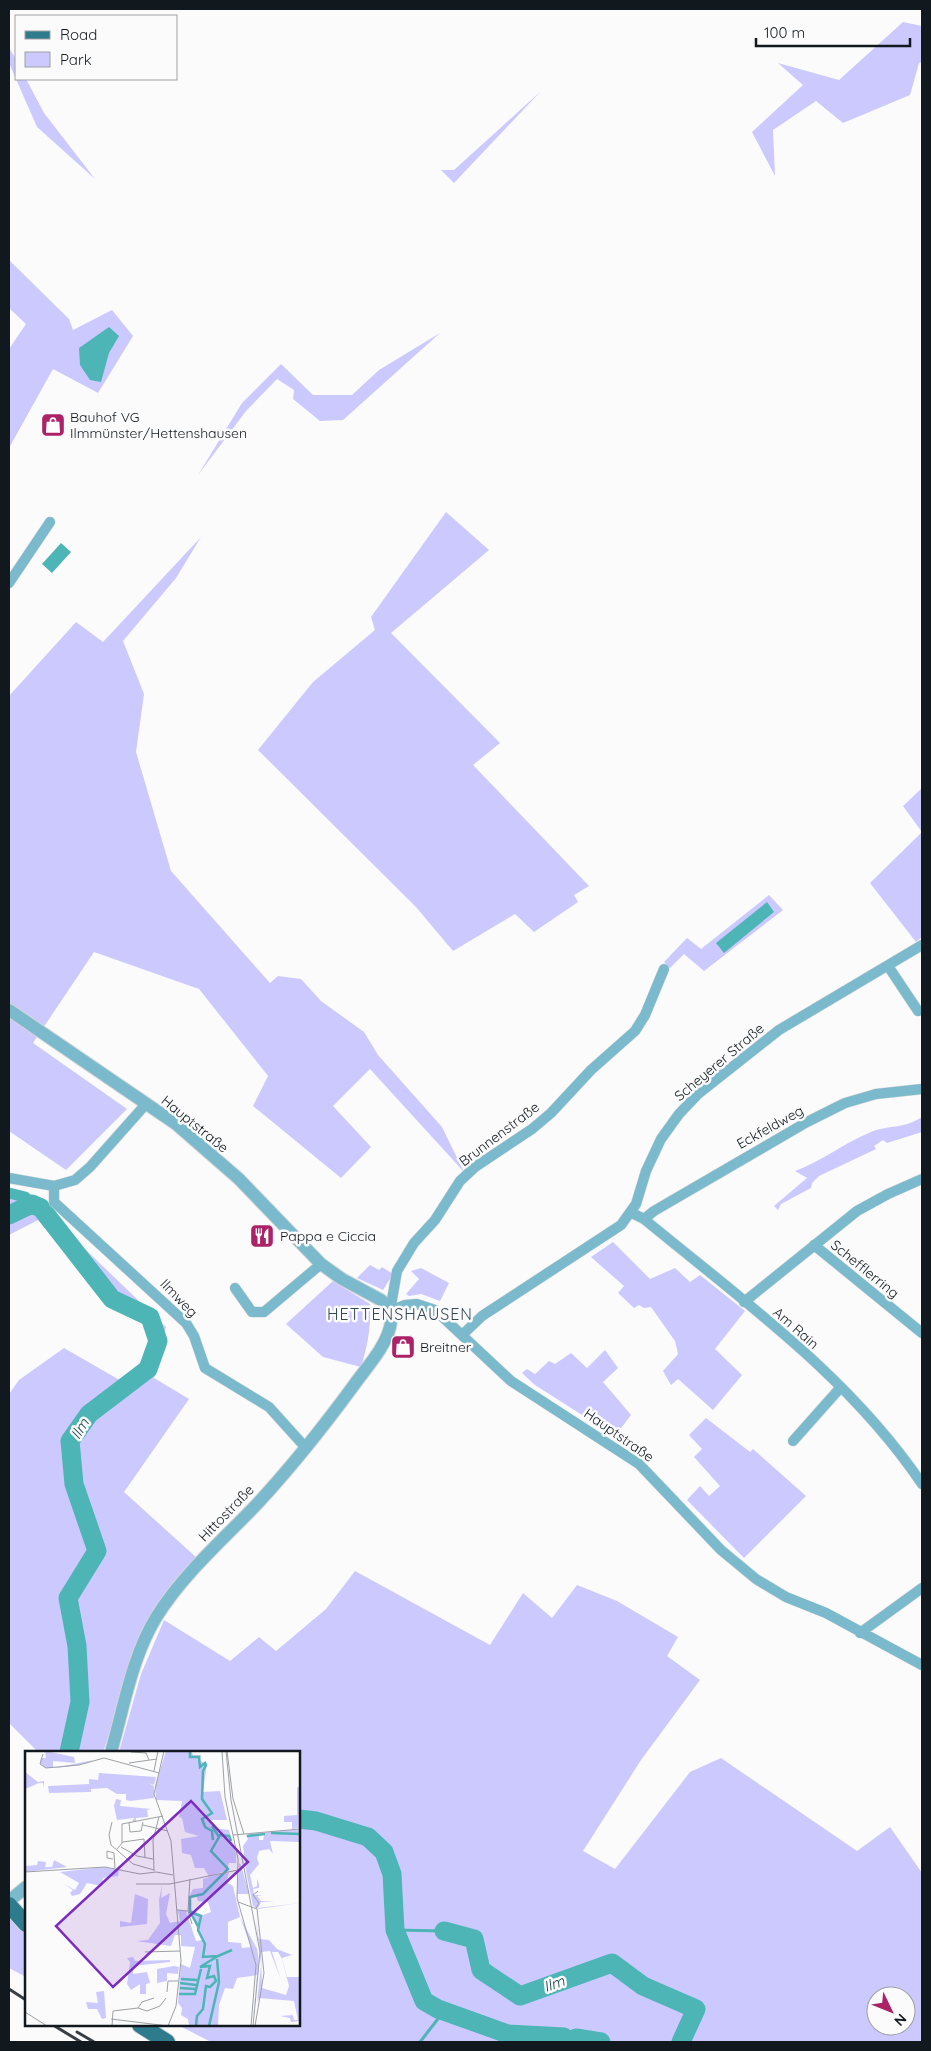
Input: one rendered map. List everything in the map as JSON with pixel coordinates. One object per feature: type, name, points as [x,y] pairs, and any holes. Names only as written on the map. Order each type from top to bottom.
[{"type":"main road","points":[[9,1905],[25,1923]]},
{"type":"main road","points":[[142,2026],[167,2042]]},
{"type":"street","points":[[9,583],[50,522]]},
{"type":"street","name":"Scheyerer Straße","points":[[462,1335],[482,1316],[608,1235],[632,1213],[646,1171],[661,1139],[678,1114],[698,1094],[779,1030],[922,945]]},
{"type":"street","points":[[888,966],[918,1011]]},
{"type":"street","name":"Brunnenstraße","points":[[390,1311],[397,1271],[414,1243],[435,1220],[460,1181],[475,1167],[532,1129],[551,1113],[591,1070],[635,1031],[645,1016],[664,969]]},
{"type":"street","name":"Hauptstraße","points":[[9,1010],[176,1124],[239,1179],[322,1264],[342,1279],[381,1300],[390,1311],[404,1305],[427,1306],[444,1317],[511,1380],[639,1464],[738,1566],[786,1596],[826,1613],[922,1665]]},
{"type":"street","name":"Eckfeldweg","points":[[644,1219],[654,1211],[740,1160],[846,1103],[876,1094],[922,1089]]},
{"type":"street","points":[[9,1178],[54,1186],[68,1183],[82,1175],[146,1104]]},
{"type":"street","points":[[918,1181],[922,1190]]},
{"type":"street","name":"Schefflerring","points":[[744,1302],[857,1211],[918,1181]]},
{"type":"street","name":"Ilmweg","points":[[54,1186],[54,1202],[186,1323],[194,1336],[204,1368],[269,1407],[306,1448]]},
{"type":"street","name":"Am Rain","points":[[632,1213],[644,1219],[744,1302],[841,1387],[895,1446],[922,1484]]},
{"type":"street","name":"Schefflerring","points":[[814,1245],[922,1333]]},
{"type":"street","points":[[235,1288],[252,1312],[264,1312],[322,1264]]},
{"type":"street","name":"Hittostraße","points":[[111,1751],[131,1677],[144,1641],[157,1615],[196,1567],[306,1448],[385,1340],[390,1328],[390,1311]]},
{"type":"street","points":[[793,1441],[841,1387]]},
{"type":"street","points":[[860,1633],[922,1588]]},
{"type":"street","points":[[9,1901],[25,1887]]},
{"type":"green space","points":[[903,22],[922,26],[922,62],[919,63],[910,95],[843,123],[816,101],[773,130],[775,176],[752,132],[803,85],[778,63],[839,80]]},
{"type":"green space","points":[[9,48],[15,57],[15,77],[9,63]]},
{"type":"green space","points":[[16,80],[27,80],[44,113],[95,179],[37,127]]},
{"type":"green space","points":[[541,91],[454,183],[441,170],[454,170]]},
{"type":"green space","points":[[9,260],[69,319],[73,330],[112,310],[133,336],[98,393],[53,369],[9,448],[9,349],[26,324],[9,308]]},
{"type":"green space","points":[[440,333],[343,420],[320,421],[293,399],[294,390],[277,379],[246,411],[198,475],[242,403],[281,364],[313,395],[352,395],[379,370]]},
{"type":"green space","points":[[446,512],[489,550],[391,633],[500,743],[473,765],[589,886],[574,895],[578,902],[534,932],[515,914],[453,951],[416,907],[258,750],[313,682],[375,630],[371,617]]},
{"type":"green space","points":[[201,537],[176,578],[123,641],[144,694],[136,752],[171,871],[270,983],[278,976],[301,979],[321,1001],[364,1032],[378,1055],[442,1127],[464,1172],[370,1069],[333,1106],[371,1147],[341,1178],[253,1106],[268,1076],[199,989],[94,952],[33,1043],[127,1109],[66,1170],[9,1131],[9,696],[76,622],[103,642]]},
{"type":"green space","points":[[922,788],[922,832],[903,806]]},
{"type":"green space","points":[[922,832],[922,937],[916,942],[870,883]]},
{"type":"green space","points":[[769,895],[783,910],[704,971],[684,954],[670,968],[664,962],[687,938],[701,949]]},
{"type":"green space","points":[[922,1117],[922,1132],[887,1143],[883,1140],[874,1146],[876,1149],[819,1176],[812,1183],[811,1188],[781,1204],[778,1210],[774,1206],[807,1178],[795,1171],[871,1132],[909,1123]]},
{"type":"green space","points":[[9,1196],[34,1200],[166,1327],[154,1378],[189,1399],[124,1492],[197,1558],[154,1610],[146,1624],[103,1751],[37,1751],[9,1723],[9,1394],[19,1380],[64,1348],[123,1382],[140,1371],[152,1337],[146,1321],[112,1306],[38,1220],[9,1235]]},
{"type":"green space","points":[[613,1242],[650,1279],[675,1268],[690,1282],[700,1275],[745,1311],[715,1349],[742,1375],[713,1410],[678,1379],[671,1385],[663,1371],[678,1354],[675,1341],[651,1307],[644,1308],[639,1305],[634,1308],[618,1293],[624,1286],[591,1257]]},
{"type":"green space","points":[[370,1265],[379,1270],[382,1267],[393,1274],[383,1290],[357,1278]]},
{"type":"green space","points":[[421,1268],[449,1283],[440,1301],[421,1294],[409,1296],[406,1294],[419,1279],[411,1271]]},
{"type":"green space","points":[[333,1281],[370,1304],[366,1351],[361,1367],[323,1357],[286,1324]]},
{"type":"green space","points":[[605,1350],[618,1368],[603,1382],[631,1415],[615,1436],[535,1385],[522,1373],[527,1369],[535,1374],[549,1361],[555,1364],[571,1353],[587,1368]]},
{"type":"green space","points":[[706,1418],[750,1452],[753,1449],[806,1496],[744,1558],[687,1500],[700,1486],[709,1496],[720,1486],[694,1457],[702,1449],[689,1435]]},
{"type":"green space","points":[[355,1571],[490,1645],[523,1593],[552,1618],[577,1585],[617,1601],[678,1637],[667,1656],[700,1680],[641,1760],[583,1851],[615,1869],[690,1772],[721,1758],[857,1851],[890,1827],[922,1873],[922,2042],[576,2042],[532,2038],[530,2042],[211,2042],[180,2026],[300,2026],[300,1751],[119,1751],[141,1674],[164,1620],[230,1661],[259,1637],[276,1651],[326,1609]]},
{"type":"green space","points":[[9,1913],[25,1932],[25,1976],[9,1968]]},
{"type":"shaded area","points":[[109,327],[119,336],[109,353],[101,382],[90,380],[80,365],[79,348]]},
{"type":"shaded area","points":[[61,543],[71,552],[52,573],[42,564]]},
{"type":"shaded area","points":[[767,902],[774,912],[724,953],[716,943]]},
{"type":"waterway","points":[[9,1193],[25,1197],[32,1204]]},
{"type":"waterway","name":"Ilm","points":[[9,1215],[32,1204],[41,1208],[112,1299],[150,1317],[158,1341],[148,1369],[89,1414],[70,1441],[74,1484],[97,1551],[68,1598],[77,1646],[80,1702],[69,1751]]},
{"type":"waterway","name":"Ilm","points":[[300,1819],[316,1821],[368,1837],[384,1852],[392,1874],[395,1930],[424,2001],[438,2009],[508,2034],[564,2037]]},
{"type":"waterway","name":"Ilm","points":[[395,1930],[444,1931]]},
{"type":"waterway","name":"Ilm","points":[[444,1931],[474,1939],[481,1970],[520,1996],[612,1963],[643,1986],[696,2009],[681,2042]]},
{"type":"waterway","points":[[420,2042],[444,2011]]},
{"type":"waterway","name":"Ilm","points":[[576,2038],[601,2042]]},
{"type":"railway","points":[[9,1989],[25,1999]]},
{"type":"railway","points":[[55,2026],[81,2042]]},
{"type":"railway","points":[[77,2032],[94,2042]]},
{"type":"place","name":"Bauhof VG Ilmmünster/Hettenshausen","points":[[53,425]]},
{"type":"place","name":"Pappa e Ciccia","points":[[262,1236]]},
{"type":"place","name":"Breitner","points":[[403,1347]]},
{"type":"district","name":"HETTENSHAUSEN","points":[[400,1314]]}]
